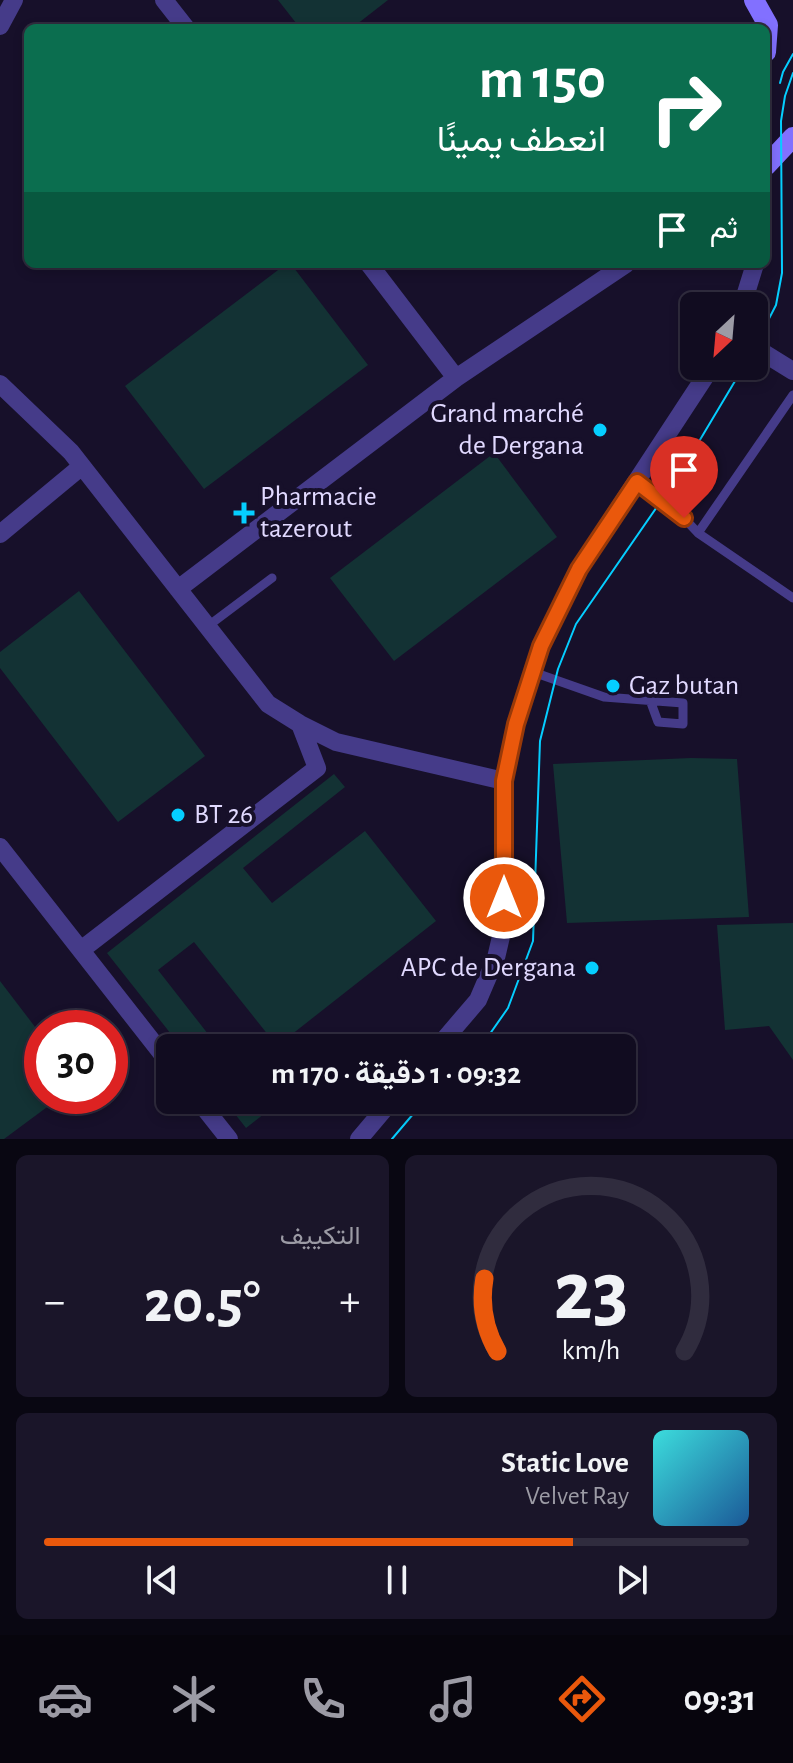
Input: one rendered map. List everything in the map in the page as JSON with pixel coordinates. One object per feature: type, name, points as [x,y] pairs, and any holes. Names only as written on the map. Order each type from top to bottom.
[{"type":"street","points":[[0,26],[14,0]]},
{"type":"street","points":[[164,0],[183,24]]},
{"type":"street","points":[[754,0],[767,24]]},
{"type":"street","points":[[770,162],[793,137]]},
{"type":"street","points":[[372,268],[456,378]]},
{"type":"street","points":[[178,589],[456,378],[620,268]]},
{"type":"street","points":[[746,292],[754,268]]},
{"type":"street","points":[[768,356],[793,371]]},
{"type":"street","points":[[449,1034],[478,1000],[500,943],[503,928],[504,781],[516,724],[541,646],[579,569],[703,380]]},
{"type":"street","points":[[0,384],[71,452],[268,704],[336,742],[504,781]]},
{"type":"street","points":[[0,534],[82,466]]},
{"type":"street","points":[[81,950],[317,768],[300,724]]},
{"type":"street","points":[[4,859],[156,1046]]},
{"type":"street","points":[[209,1114],[229,1139]]},
{"type":"street","points":[[360,1139],[381,1114]]},
{"type":"lane","points":[[698,533],[793,395]]},
{"type":"lane","points":[[637,482],[684,518],[698,533],[793,598]]},
{"type":"lane","points":[[208,626],[272,578]]},
{"type":"lane","points":[[533,672],[604,697],[650,700]]},
{"type":"green space","points":[[278,0],[388,0],[357,24],[297,24]]},
{"type":"green space","points":[[281,268],[294,268],[368,365],[204,489],[125,386]]},
{"type":"green space","points":[[494,453],[557,537],[394,661],[330,578]]},
{"type":"green space","points":[[79,591],[205,756],[118,822],[0,668],[0,652]]},
{"type":"green space","points":[[737,759],[749,917],[567,923],[553,764]]},
{"type":"green space","points":[[334,774],[345,787],[243,868],[272,903],[365,831],[436,921],[292,1034],[267,1034],[194,942],[158,970],[208,1034],[171,1034],[107,953]]},
{"type":"green space","points":[[793,923],[793,1060],[769,1026],[725,1030],[717,925]]},
{"type":"green space","points":[[0,981],[24,1012],[24,1114],[38,1114],[0,1139]]},
{"type":"green space","points":[[235,1114],[264,1114],[246,1128]]},
{"type":"tram line","points":[[780,83],[793,54]]},
{"type":"tram line","points":[[768,321],[776,305],[782,273],[781,121],[793,73]]},
{"type":"tram line","points":[[490,1034],[508,1008],[533,941],[540,741],[558,669],[576,624],[679,475],[736,380]]},
{"type":"tram line","points":[[392,1139],[413,1114]]},
{"type":"place","name":"Grand marché de Dergana","points":[[600,430]]},
{"type":"place","name":"Pharmacie tazerout","points":[[244,513]]},
{"type":"place","name":"Gaz butan","points":[[613,686]]},
{"type":"place","name":"BT 26","points":[[178,815]]},
{"type":"place","name":"APC de Dergana","points":[[592,968]]},
{"type":"route","points":[[504,898],[504,781],[516,724],[541,646],[579,569],[637,482],[684,518]]}]
